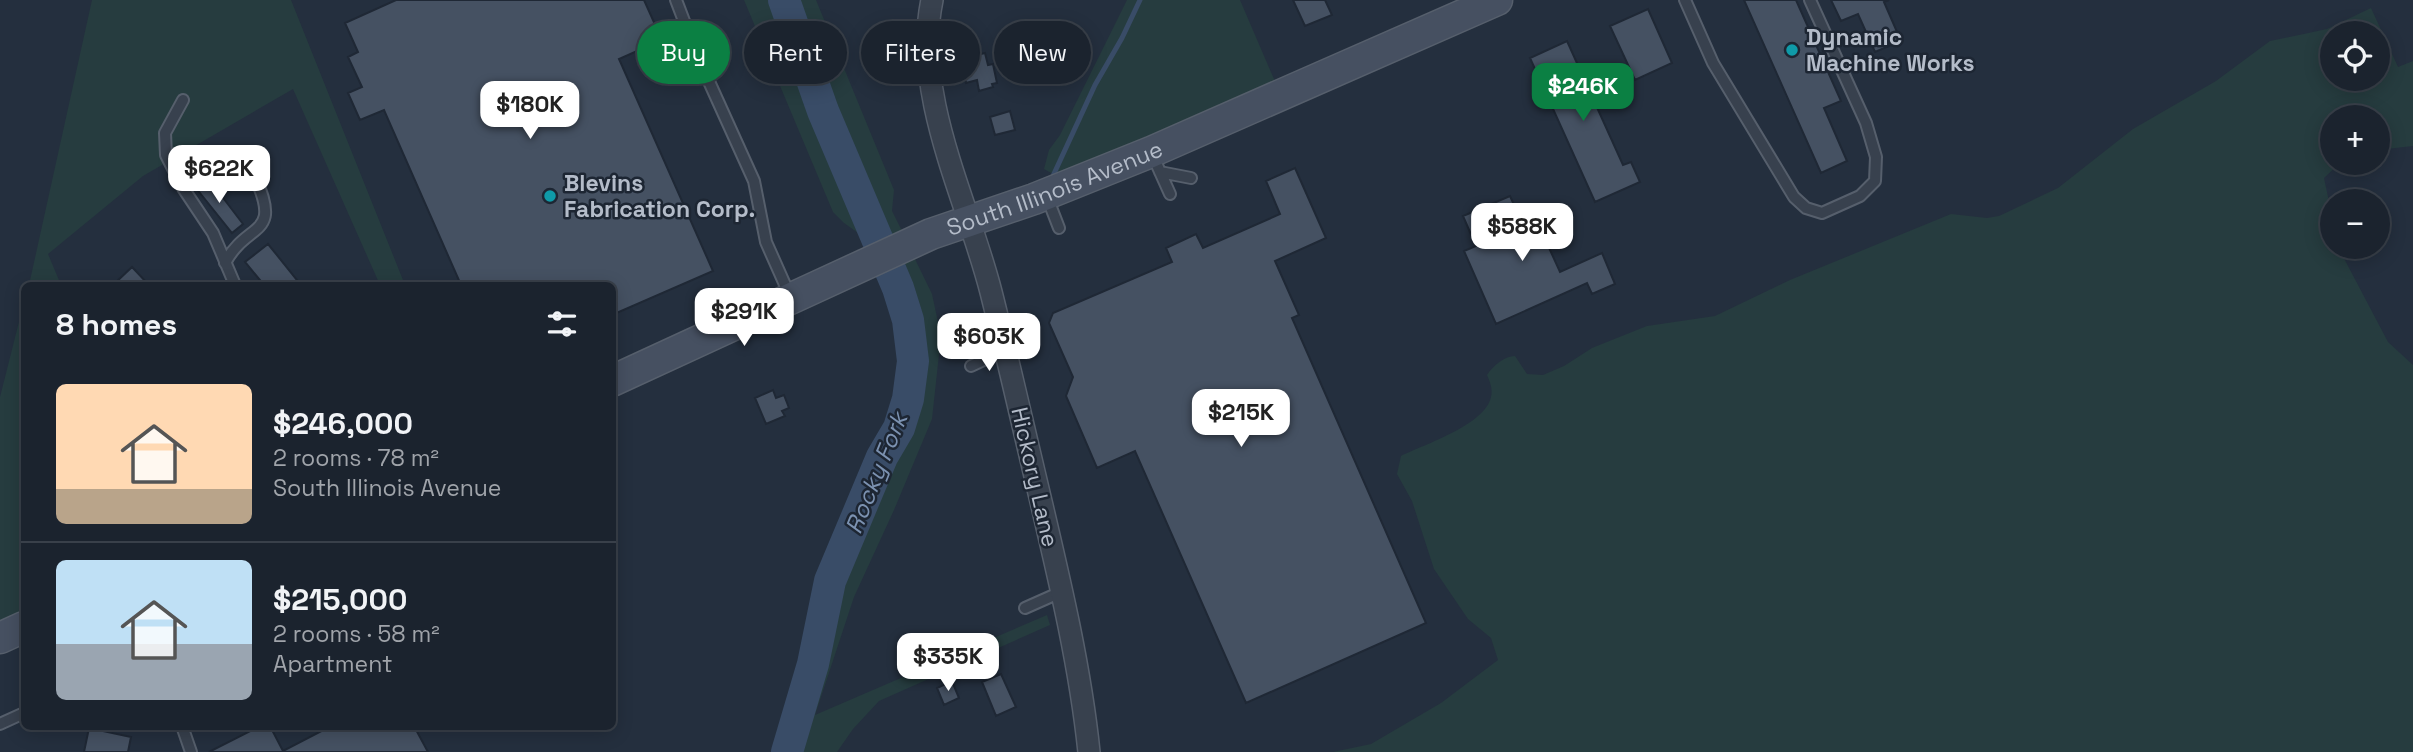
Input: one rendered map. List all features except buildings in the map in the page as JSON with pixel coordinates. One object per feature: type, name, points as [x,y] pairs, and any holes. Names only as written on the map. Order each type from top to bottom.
[{"type":"main road","name":"South Illinois Avenue","points":[[616,379],[923,237],[1046,194],[1155,162],[1497,0]]},
{"type":"main road","points":[[0,638],[21,628]]},
{"type":"street","name":"Hickory Lane","points":[[932,0],[927,44],[931,86],[968,221],[982,260],[1005,350],[1061,592],[1089,752]]},
{"type":"lane","points":[[677,0],[697,55],[754,181],[766,242],[791,298]]},
{"type":"lane","points":[[1685,0],[1713,63],[1794,197],[1806,208],[1822,212],[1860,196],[1875,181],[1876,158],[1866,123],[1811,0]]},
{"type":"lane","points":[[183,100],[165,133],[166,155],[183,188],[213,233],[233,282]]},
{"type":"lane","points":[[1155,162],[1191,178]]},
{"type":"lane","points":[[1155,162],[1170,194]]},
{"type":"lane","points":[[225,263],[235,248],[259,230],[266,217],[266,206],[255,177]]},
{"type":"lane","points":[[1046,194],[1059,228]]},
{"type":"lane","points":[[971,366],[1005,350]]},
{"type":"lane","points":[[1025,608],[1061,592]]},
{"type":"lane","points":[[0,724],[21,714]]},
{"type":"lane","points":[[183,730],[191,752]]},
{"type":"green space","points":[[92,0],[291,0],[404,282],[379,282],[293,89],[143,176],[48,254],[60,282],[30,282]]},
{"type":"green space","points":[[744,0],[816,0],[825,21],[753,21]]},
{"type":"green space","points":[[1127,0],[1240,0],[1277,86],[1056,180],[1053,174],[1044,169],[1049,150],[1060,135],[1085,84],[1091,84],[1091,73]]},
{"type":"green space","points":[[2371,8],[2377,21],[2344,21]]},
{"type":"green space","points":[[2320,30],[2320,91],[2390,91],[2390,50],[2398,67],[2413,61],[2413,146],[2390,149],[2390,105],[2320,105],[2320,175],[2327,175],[2324,178],[2326,189],[2320,189],[2320,259],[2344,259],[2388,342],[2413,365],[2413,752],[1333,752],[1371,744],[1441,703],[1498,660],[1491,638],[1468,619],[1434,569],[1412,501],[1397,474],[1401,456],[1453,432],[1478,416],[1491,397],[1487,375],[1499,362],[1515,356],[1527,374],[1543,375],[1564,366],[1592,348],[1647,326],[1715,316],[1790,280],[1951,214],[1987,218],[1999,216],[2058,188],[2133,129],[2216,81],[2270,41]]},
{"type":"green space","points":[[847,76],[894,190],[892,211],[904,235],[868,251],[861,235],[833,212],[779,84],[847,84]]},
{"type":"green space","points":[[913,255],[932,294],[941,336],[932,419],[854,597],[815,715],[1047,615],[1050,625],[879,701],[853,729],[837,752],[787,752],[813,664],[830,581],[882,457],[899,428],[908,399],[913,361],[908,320],[888,265]]},
{"type":"green space","points":[[21,314],[21,616],[0,626],[0,397]]},
{"type":"waterway","name":"Rocky Fork","points":[[784,0],[823,111],[898,288],[908,320],[913,361],[908,399],[899,428],[882,457],[830,581],[813,664],[787,752]]},
{"type":"waterway","points":[[1052,178],[1095,85],[1140,0]]},
{"type":"place","name":"Dynamic Machine Works","points":[[1792,50]]},
{"type":"place","name":"Blevins Fabrication Corp.","points":[[550,196]]}]
